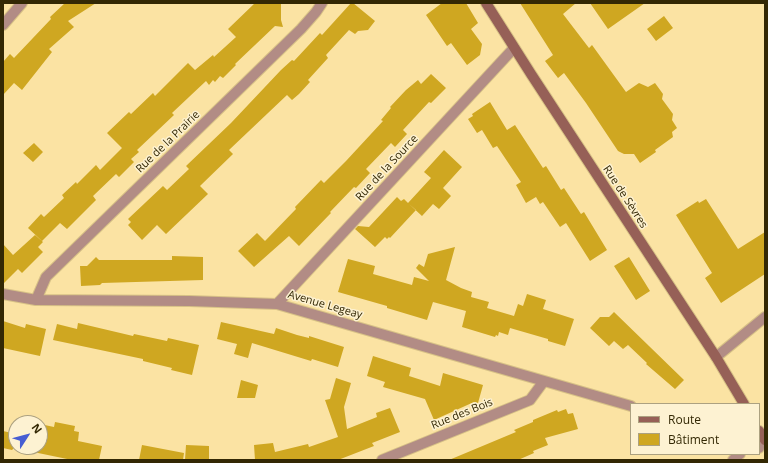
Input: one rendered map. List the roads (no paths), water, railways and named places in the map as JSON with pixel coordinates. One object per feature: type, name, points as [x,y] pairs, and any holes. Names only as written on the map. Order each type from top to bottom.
[{"type":"main road","name":"Rue de Sèvres","points":[[486,3],[716,357],[743,403]]},
{"type":"street","points":[[3,25],[22,3]]},
{"type":"street","name":"Rue de la Prairie","points":[[36,300],[46,277],[302,29],[322,3]]},
{"type":"street","name":"Rue de la Source","points":[[277,304],[514,48]]},
{"type":"street","name":"Avenue Legeay","points":[[3,294],[36,300],[189,301],[277,304],[630,406]]},
{"type":"street","points":[[716,357],[765,317]]},
{"type":"street","name":"Rue des Bois","points":[[382,460],[530,400],[544,381]]}]
